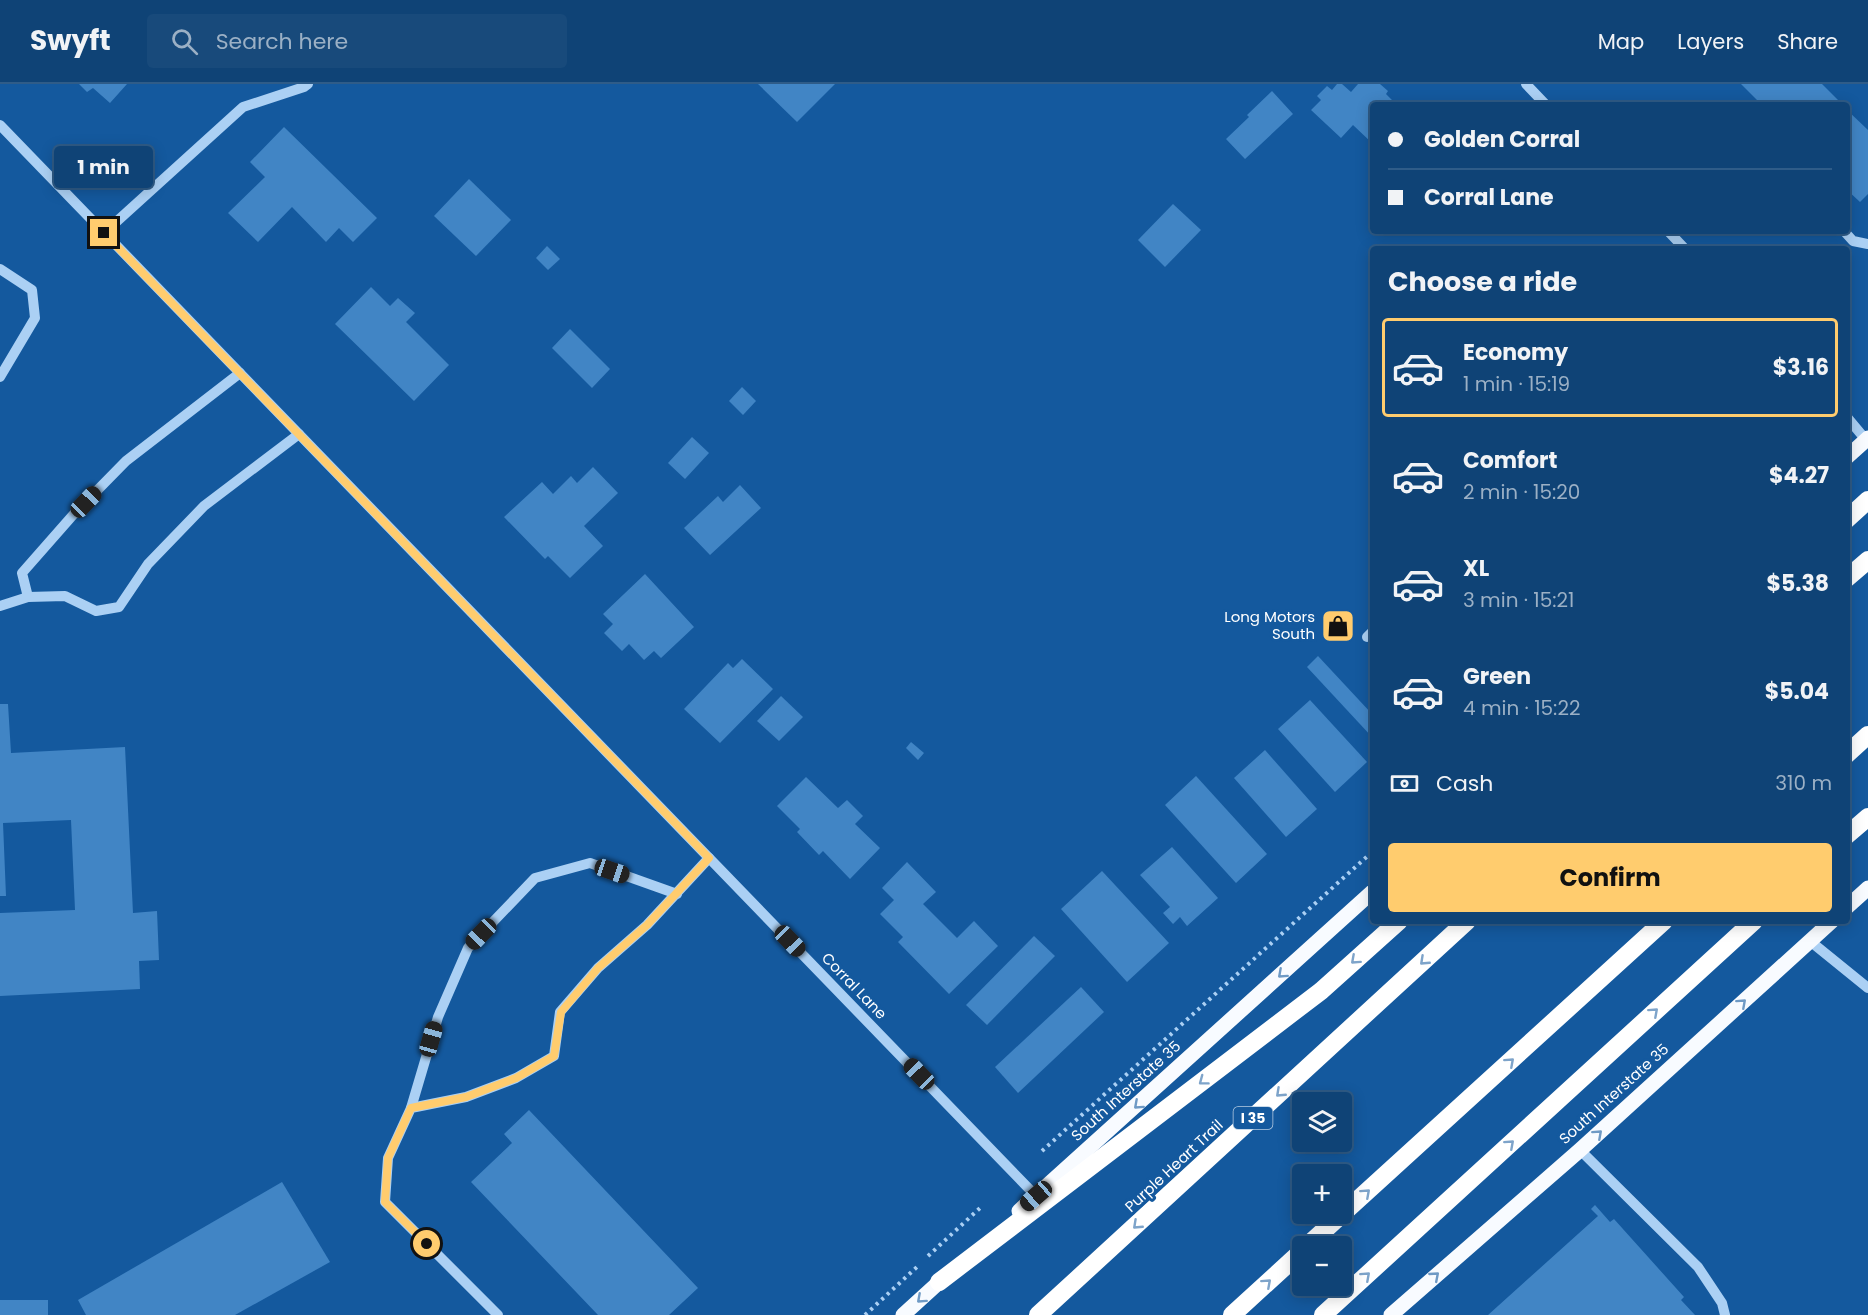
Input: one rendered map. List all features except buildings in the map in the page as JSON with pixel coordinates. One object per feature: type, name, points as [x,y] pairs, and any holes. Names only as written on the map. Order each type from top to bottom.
[{"type":"highway","points":[[1850,516],[1868,500]]},
{"type":"highway","points":[[1850,576],[1868,560]]},
{"type":"highway","points":[[1850,751],[1868,735]]},
{"type":"highway","points":[[1850,833],[1868,817]]},
{"type":"highway","points":[[939,1282],[1321,991],[1396,924]]},
{"type":"highway","name":"Purple Heart Trail","points":[[1038,1315],[1464,924]]},
{"type":"highway","points":[[1318,1236],[1661,924]]},
{"type":"highway","points":[[1323,1315],[1751,924]]},
{"type":"highway","points":[[1232,1315],[1292,1260]]},
{"type":"main road","points":[[1850,454],[1867,439]]},
{"type":"main road","points":[[1850,904],[1868,888]]},
{"type":"main road","name":"South Interstate 35","points":[[903,1315],[1370,894]]},
{"type":"main road","name":"South Interstate 35","points":[[1391,1315],[1580,1150],[1829,924]]},
{"type":"street","points":[[104,233],[243,107],[308,84]]},
{"type":"street","points":[[1526,84],[1543,102]]},
{"type":"street","name":"Corral Lane","points":[[0,125],[1036,1196]]},
{"type":"street","points":[[1847,234],[1853,240],[1868,244]]},
{"type":"street","points":[[0,268],[32,290],[35,318],[0,377]]},
{"type":"street","points":[[28,597],[22,573],[73,515],[126,461],[240,373]]},
{"type":"street","points":[[1850,420],[1867,439]]},
{"type":"street","points":[[0,606],[28,597],[64,596],[96,611],[119,607],[148,564],[204,506],[299,434]]},
{"type":"street","points":[[411,1108],[466,1097],[516,1078],[554,1056],[561,1012],[598,968],[647,925],[709,858]]},
{"type":"street","points":[[498,1315],[385,1202],[388,1158],[411,1108],[438,1017],[468,948],[535,878],[590,863],[677,894]]},
{"type":"street","points":[[1810,941],[1868,988]]},
{"type":"street","points":[[1580,1150],[1698,1267],[1722,1303],[1725,1315]]},
{"type":"path","points":[[1042,1151],[1370,854]]},
{"type":"place","name":"Long Motors South","points":[[1338,626]]},
{"type":"route","points":[[104,233],[709,858],[647,925],[598,968],[561,1012],[554,1056],[516,1078],[466,1097],[411,1108],[388,1158],[385,1202],[427,1244]]}]
